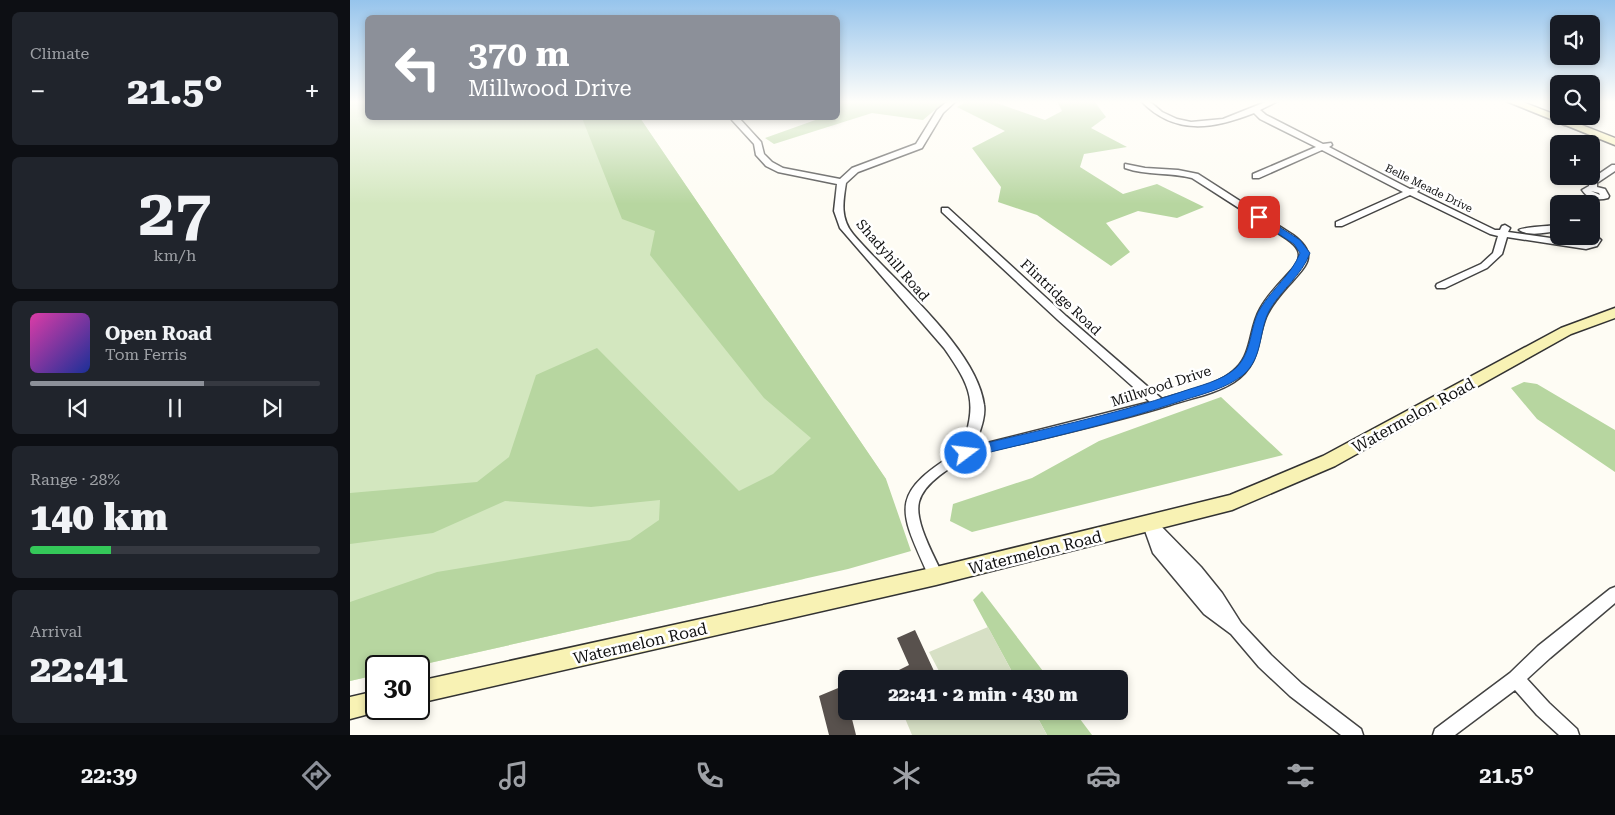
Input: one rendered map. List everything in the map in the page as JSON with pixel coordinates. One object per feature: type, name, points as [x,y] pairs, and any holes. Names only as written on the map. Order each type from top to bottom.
[{"type":"main road","points":[[1601,135],[1615,142]]},
{"type":"main road","name":"Watermelon Road","points":[[430,690],[936,576],[1232,502],[1330,461],[1558,336],[1615,313]]},
{"type":"main road","points":[[350,708],[365,705]]},
{"type":"street","points":[[750,135],[758,144],[760,155],[769,164],[781,170],[842,182],[855,170],[919,146],[926,135]]},
{"type":"street","name":"Belle Meade Drive","points":[[1304,135],[1414,190],[1482,227],[1550,239]]},
{"type":"street","points":[[1256,176],[1326,146]]},
{"type":"street","name":"Millwood Drive","points":[[936,576],[911,516],[914,492],[922,482],[942,467],[966,453],[1131,413],[1214,386],[1239,372],[1254,352],[1257,330],[1264,311],[1275,294],[1301,264],[1305,253],[1297,242],[1194,176],[1179,172],[1144,172],[1128,166]]},
{"type":"street","points":[[1593,188],[1593,182],[1615,167]]},
{"type":"street","name":"Shadyhill Road","points":[[842,182],[840,220],[868,257],[910,300],[960,362],[975,388],[979,406],[966,453]]},
{"type":"street","points":[[1339,224],[1414,190]]},
{"type":"street","name":"Flintridge Road","points":[[945,210],[1062,318],[1160,403]]},
{"type":"street","name":"Belle Meade Drive","points":[[1504,231],[1550,229]]},
{"type":"street","points":[[1441,286],[1484,266],[1497,254],[1504,231]]},
{"type":"street","points":[[1150,524],[1158,549],[1209,609],[1236,629],[1265,661],[1292,686],[1355,735]]},
{"type":"street","points":[[1442,735],[1516,679],[1544,652],[1613,598]]},
{"type":"street","points":[[1516,679],[1543,709],[1571,735]]},
{"type":"green space","points":[[350,135],[652,135],[886,479],[804,579],[430,663],[430,655],[365,655],[365,678],[350,681]]},
{"type":"green space","points":[[589,135],[652,135],[886,479],[911,551],[848,569],[430,663],[430,655],[365,655],[365,678],[350,681],[350,602],[437,572],[630,540],[659,520],[660,500],[591,507],[505,501],[433,533],[350,544],[350,493],[477,482],[509,457],[536,375],[597,348],[739,491],[773,474],[811,438],[764,398],[650,255],[655,231],[622,219]]},
{"type":"green space","points":[[773,135],[802,135],[774,144],[765,138]]},
{"type":"green space","points":[[997,135],[1105,135],[1127,147],[1084,154],[1080,167],[1123,194],[1157,184],[1204,207],[1177,218],[1138,211],[1106,223],[1130,252],[1111,266],[1037,215],[998,202],[1001,187],[972,148]]},
{"type":"green space","points":[[1524,382],[1537,384],[1615,430],[1615,472],[1537,419],[1511,388]]},
{"type":"green space","points":[[1221,397],[1283,455],[972,532],[950,521],[953,504],[1032,478],[1099,441]]},
{"type":"green space","points":[[982,591],[1042,670],[1011,670],[973,600]]},
{"type":"green space","points":[[988,627],[1011,670],[938,670],[929,652]]},
{"type":"green space","points":[[906,720],[1039,720],[1047,735],[912,735]]},
{"type":"green space","points":[[1039,720],[1081,720],[1092,735],[1047,735]]},
{"type":"building","points":[[915,630],[934,670],[899,670],[909,665],[897,638]]},
{"type":"building","points":[[838,688],[838,720],[852,720],[856,735],[829,735],[819,696]]},
{"type":"route","points":[[966,453],[1142,410],[1214,386],[1239,372],[1254,352],[1257,330],[1264,311],[1275,294],[1301,264],[1305,253],[1297,242],[1259,217]]}]
